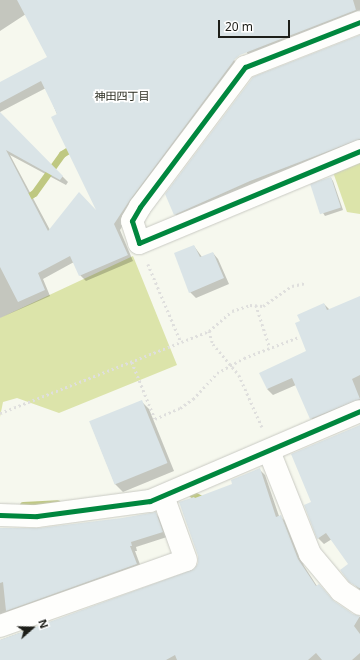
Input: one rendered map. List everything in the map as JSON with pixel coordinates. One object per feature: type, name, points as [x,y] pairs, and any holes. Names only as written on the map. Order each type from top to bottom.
[{"type":"street","points":[[360,22],[245,67],[140,207],[132,221],[139,243],[360,151]]},
{"type":"street","points":[[0,515],[52,514],[150,501],[360,411]]},
{"type":"street","points":[[269,451],[310,554],[341,591],[360,604]]},
{"type":"street","points":[[0,626],[186,560],[163,496]]},
{"type":"path","points":[[139,243],[181,342]]},
{"type":"path","points":[[0,413],[209,331],[232,310],[250,305],[263,306],[292,286],[306,283]]},
{"type":"path","points":[[256,305],[270,348]]},
{"type":"path","points":[[209,331],[213,344],[238,375],[264,430],[269,451]]},
{"type":"path","points":[[132,362],[155,419],[180,408],[193,398],[217,373],[244,358],[299,337]]},
{"type":"green space","points":[[360,161],[360,214],[347,212],[333,172]]},
{"type":"green space","points":[[133,256],[177,365],[59,413],[17,398],[3,402],[0,417],[0,318]]},
{"type":"building","points":[[17,0],[353,0],[356,10],[240,55],[235,59],[130,200],[114,224],[128,255],[79,276],[70,256],[38,273],[45,290],[18,302],[0,267],[0,112],[63,176],[60,180],[6,150],[48,231],[79,192],[96,210],[51,117],[57,114],[41,81],[0,103],[0,82],[47,57]]},
{"type":"building","points":[[360,35],[360,139],[250,181],[174,215],[165,194],[253,77]]},
{"type":"building","points":[[331,177],[341,207],[320,214],[310,184]]},
{"type":"building","points":[[194,245],[200,257],[213,252],[224,278],[189,293],[174,253]]},
{"type":"building","points":[[360,296],[360,375],[352,379],[360,399],[310,419],[292,378],[267,389],[259,373],[306,351],[295,323],[300,321],[297,315],[324,303],[327,310]]},
{"type":"building","points":[[142,400],[167,463],[115,484],[89,421]]},
{"type":"building","points":[[360,425],[359,588],[349,582],[340,570],[348,564],[326,533],[317,539],[304,505],[311,502],[291,454]]},
{"type":"building","points":[[260,468],[276,517],[281,515],[298,559],[316,586],[319,584],[334,601],[353,614],[360,616],[354,626],[360,634],[360,653],[352,660],[322,660],[316,653],[308,660],[177,660],[175,655],[166,660],[0,660],[0,640],[194,569],[198,563],[198,556],[179,502],[194,497],[195,498],[232,484],[231,480]]},
{"type":"building","points":[[156,512],[163,532],[131,542],[132,546],[130,546],[137,564],[6,611],[3,582],[0,583],[0,528],[39,528],[122,518]]},
{"type":"waterway","points":[[22,201],[34,193],[62,154],[75,146]]},
{"type":"waterway","points":[[192,494],[207,502]]},
{"type":"waterway","points":[[23,505],[57,503]]},
{"type":"cycle path","points":[[360,22],[245,67],[140,207],[132,221],[139,243],[360,151]]},
{"type":"cycle path","points":[[0,515],[37,516],[150,501],[360,411]]},
{"type":"district","name":"神田四丁目","points":[[122,96]]}]
